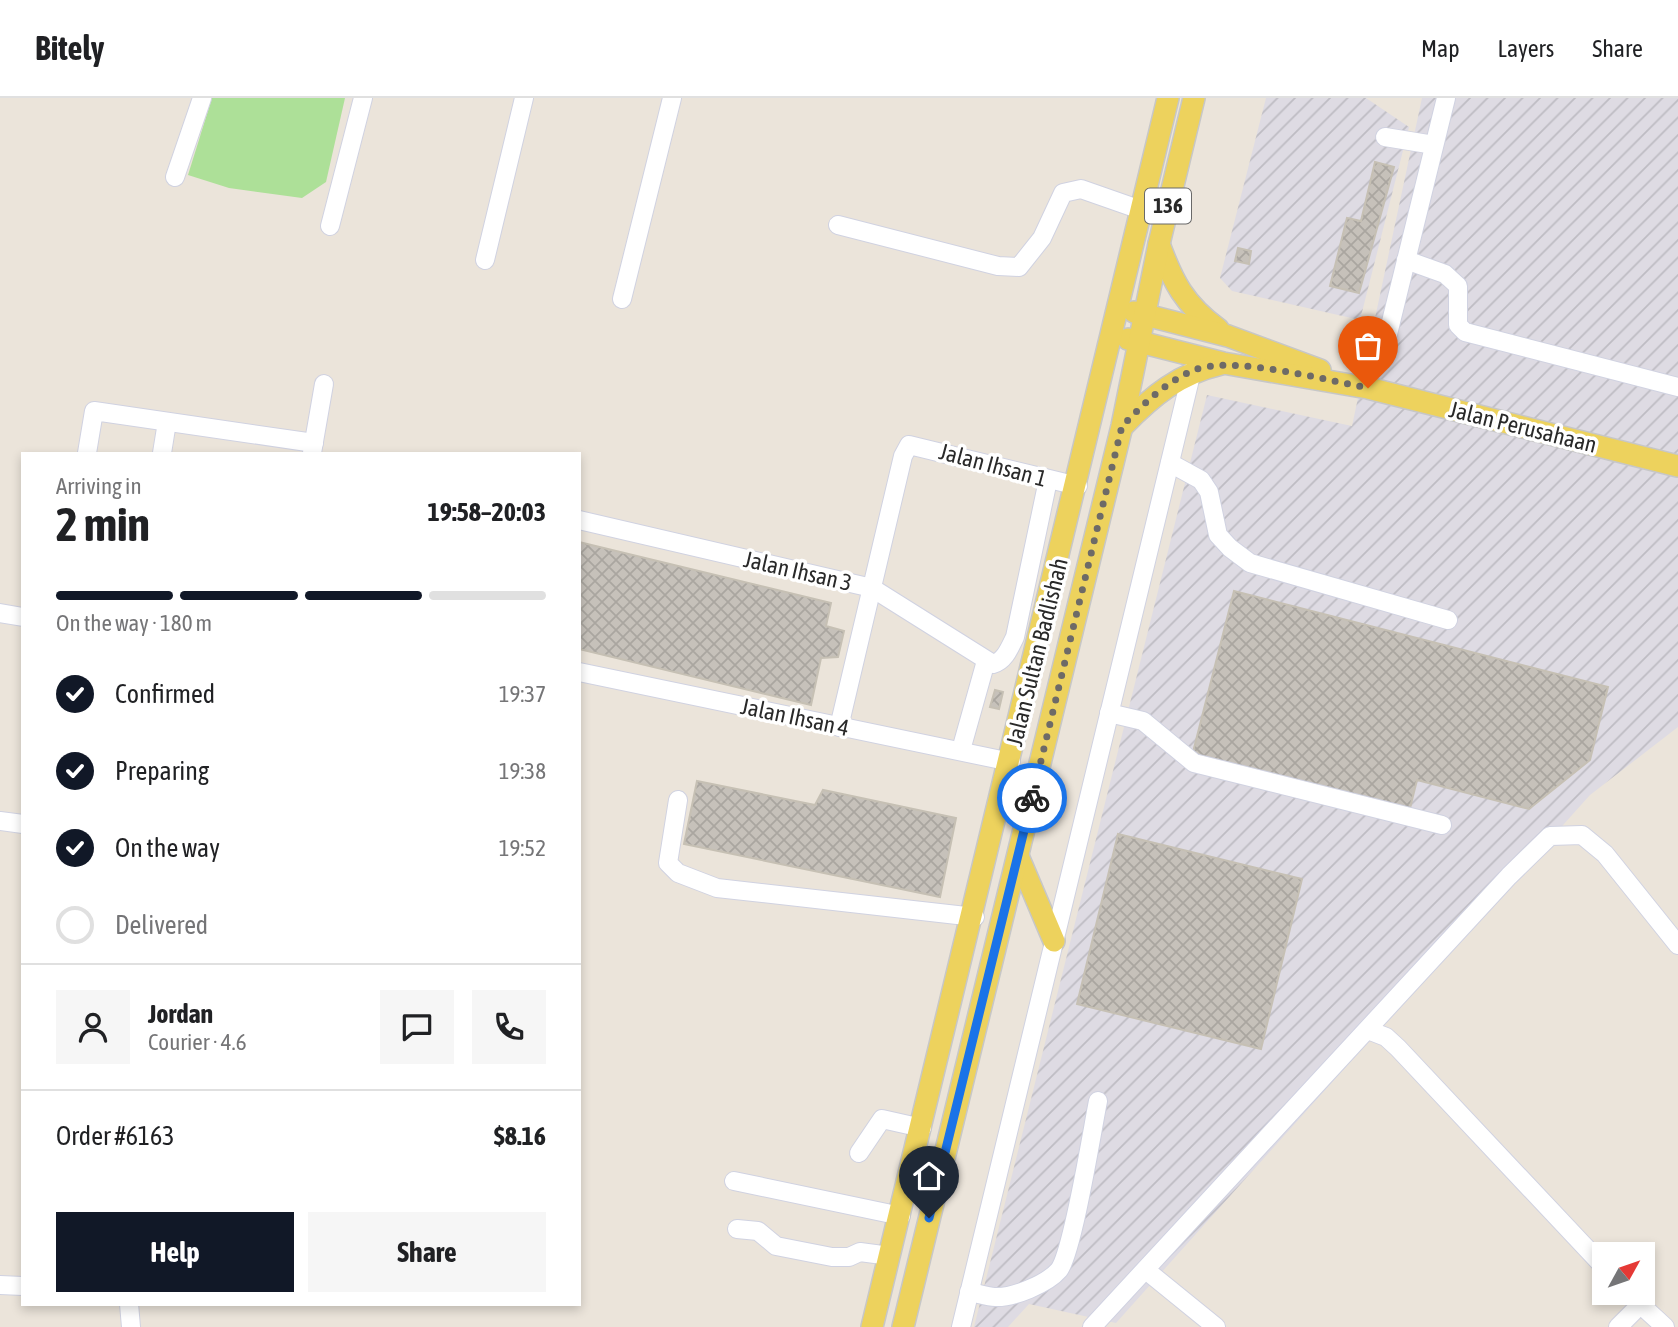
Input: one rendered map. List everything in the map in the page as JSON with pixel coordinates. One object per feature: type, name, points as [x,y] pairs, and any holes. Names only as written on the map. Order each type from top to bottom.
[{"type":"main road","name":"Jalan Sultan Badlishah","points":[[872,1327],[975,917],[1035,650],[1077,486],[1168,98]]},
{"type":"main road","name":"Jalan Sultan Badlishah","points":[[903,1327],[1122,426],[1159,244],[1194,98]]},
{"type":"main road","points":[[1159,244],[1173,280],[1195,312],[1228,337]]},
{"type":"main road","name":"Jalan Perusahaan","points":[[1118,307],[1228,337],[1368,388]]},
{"type":"main road","name":"Jalan Perusahaan","points":[[1112,334],[1223,363],[1368,388],[1678,466]]},
{"type":"main road","points":[[1122,426],[1150,397],[1192,371],[1223,363]]},
{"type":"main road","points":[[1018,856],[1054,941]]},
{"type":"street","points":[[175,177],[202,98]]},
{"type":"street","points":[[330,226],[363,98]]},
{"type":"street","points":[[485,260],[524,98]]},
{"type":"street","points":[[622,299],[672,98]]},
{"type":"street","points":[[1388,334],[1446,98]]},
{"type":"street","points":[[1385,137],[1434,145]]},
{"type":"street","points":[[838,225],[998,266],[1019,267],[1042,238],[1063,193],[1081,189],[1142,210]]},
{"type":"street","points":[[1406,260],[1445,274],[1458,286],[1458,325],[1465,332],[1678,387]]},
{"type":"street","points":[[961,1327],[1192,371]]},
{"type":"street","points":[[87,452],[94,411],[313,448],[324,384]]},
{"type":"street","points":[[162,452],[167,422]]},
{"type":"street","name":"Jalan Ihsan 1","points":[[872,588],[903,456],[909,445],[1077,486]]},
{"type":"street","points":[[1170,463],[1201,480],[1209,492],[1218,535],[1250,563],[1448,620]]},
{"type":"street","points":[[961,750],[992,662],[1015,637],[1048,480]]},
{"type":"street","name":"Jalan Ihsan 3","points":[[581,520],[872,588],[992,662]]},
{"type":"street","points":[[839,727],[872,588]]},
{"type":"street","points":[[0,614],[21,617]]},
{"type":"street","name":"Jalan Ihsan 4","points":[[581,672],[1011,762]]},
{"type":"street","points":[[1109,713],[1143,721],[1194,763],[1442,825]]},
{"type":"street","points":[[678,800],[668,863],[678,873],[717,888],[975,917]]},
{"type":"street","points":[[0,821],[21,824]]},
{"type":"street","points":[[1092,1327],[1147,1271],[1509,876],[1550,836],[1582,835],[1605,854],[1678,945]]},
{"type":"street","points":[[1368,1030],[1386,1037],[1398,1048],[1592,1255]]},
{"type":"street","points":[[969,1292],[997,1297],[1010,1294],[1038,1285],[1059,1269],[1069,1244],[1098,1101]]},
{"type":"street","points":[[859,1153],[882,1119],[922,1128]]},
{"type":"street","points":[[734,1181],[901,1216]]},
{"type":"street","points":[[737,1229],[758,1231],[776,1246],[832,1257],[849,1257],[860,1252],[890,1256]]},
{"type":"street","points":[[1147,1271],[1216,1327]]},
{"type":"street","points":[[0,1285],[21,1286]]},
{"type":"street","points":[[129,1306],[131,1327]]},
{"type":"street","points":[[1618,1327],[1630,1306]]},
{"type":"street","points":[[1642,1306],[1665,1327]]},
{"type":"shaded area","points":[[1266,98],[1366,98],[1409,127],[1360,320],[1232,291],[1220,278]]},
{"type":"shaded area","points":[[1422,98],[1678,98],[1678,727],[1590,795],[1116,1323],[1029,1304],[1008,1327],[974,1327],[1207,395],[1352,426]]},
{"type":"green space","points":[[212,98],[345,98],[326,182],[302,198],[229,188],[188,175]]},
{"type":"building","points":[[1375,162],[1394,167],[1359,293],[1330,286],[1347,218],[1361,221]]},
{"type":"building","points":[[1238,248],[1251,251],[1249,264],[1235,261]]},
{"type":"building","points":[[581,542],[831,603],[826,626],[844,631],[838,657],[821,658],[811,705],[581,649]]},
{"type":"building","points":[[1234,591],[1608,687],[1590,760],[1529,809],[1417,780],[1409,812],[1192,756]]},
{"type":"building","points":[[995,690],[1003,692],[999,709],[990,707]]},
{"type":"building","points":[[697,781],[815,805],[823,790],[956,818],[940,897],[684,844]]},
{"type":"building","points":[[1118,834],[1302,879],[1261,1049],[1077,1004]]},
{"type":"way so far","points":[[1032,798],[1122,426],[1150,397],[1170,383],[1194,370],[1223,363],[1368,388]]},
{"type":"route","points":[[929,1218],[1032,798]]}]
